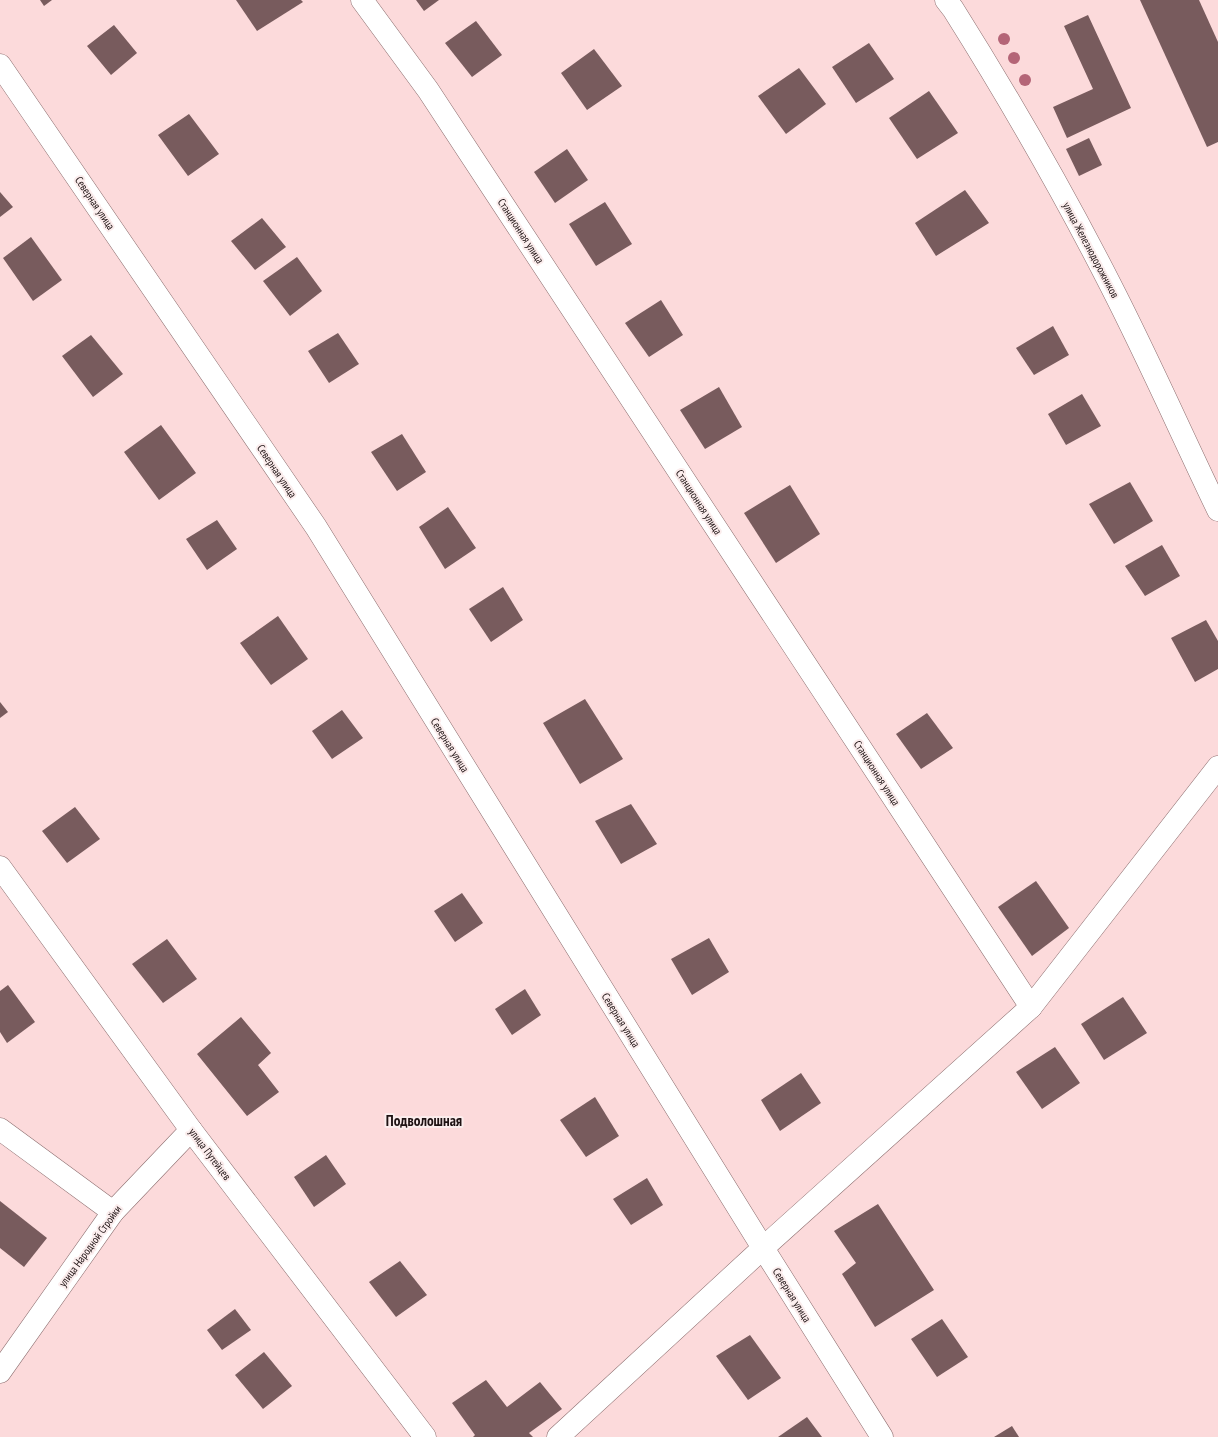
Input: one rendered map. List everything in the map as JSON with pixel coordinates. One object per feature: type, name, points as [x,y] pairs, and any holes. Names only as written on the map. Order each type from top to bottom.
[{"type":"street","name":"Станционная улица","points":[[362,0],[428,90],[1031,1007]]},
{"type":"street","name":"улица Железнодорожников","points":[[946,0],[992,71],[1032,140],[1110,284],[1218,510]]},
{"type":"street","name":"Северная улица","points":[[0,65],[316,527],[762,1248],[882,1437]]},
{"type":"street","points":[[558,1437],[762,1248],[1031,1007],[1218,766]]},
{"type":"street","name":"улица Путейцев","points":[[0,867],[191,1130],[425,1437]]},
{"type":"street","points":[[0,1129],[113,1212]]},
{"type":"street","name":"улица Народной Стройки","points":[[0,1372],[113,1212],[191,1130]]},
{"type":"building","points":[[40,0],[52,0],[44,6]]},
{"type":"building","points":[[236,0],[301,0],[303,2],[257,31]]},
{"type":"building","points":[[416,0],[439,0],[424,11]]},
{"type":"building","points":[[1140,0],[1199,0],[1218,42],[1218,142],[1207,147]]},
{"type":"building","points":[[1088,15],[1131,108],[1067,138],[1053,107],[1093,89],[1064,26]]},
{"type":"building","points":[[476,21],[502,55],[472,77],[445,43]]},
{"type":"building","points":[[114,25],[137,53],[111,75],[87,46]]},
{"type":"building","points":[[869,43],[894,79],[856,103],[832,67]]},
{"type":"building","points":[[594,49],[622,86],[587,110],[561,73]]},
{"type":"building","points":[[799,68],[826,104],[786,134],[758,96]]},
{"type":"building","points":[[929,91],[958,133],[917,159],[889,118]]},
{"type":"building","points":[[189,114],[219,154],[188,176],[158,135]]},
{"type":"building","points":[[1089,138],[1102,165],[1079,176],[1066,149]]},
{"type":"building","points":[[567,149],[588,180],[555,203],[534,172]]},
{"type":"building","points":[[965,190],[989,223],[936,256],[915,223]]},
{"type":"building","points":[[0,192],[13,207],[0,217]]},
{"type":"building","points":[[605,202],[632,244],[596,266],[569,224]]},
{"type":"building","points":[[262,218],[286,247],[255,270],[231,241]]},
{"type":"building","points":[[31,237],[62,280],[33,301],[3,258]]},
{"type":"building","points":[[297,257],[322,291],[290,316],[263,281]]},
{"type":"building","points":[[661,300],[683,335],[649,357],[625,323]]},
{"type":"building","points":[[1053,326],[1069,355],[1034,375],[1016,348]]},
{"type":"building","points":[[338,333],[359,364],[329,383],[308,351]]},
{"type":"building","points":[[91,335],[123,374],[93,397],[62,356]]},
{"type":"building","points":[[719,387],[742,427],[705,449],[680,410]]},
{"type":"building","points":[[1082,394],[1101,426],[1066,445],[1048,414]]},
{"type":"building","points":[[161,425],[196,473],[159,500],[124,452]]},
{"type":"building","points":[[402,434],[426,472],[397,491],[371,452]]},
{"type":"building","points":[[1130,482],[1153,521],[1114,544],[1089,504]]},
{"type":"building","points":[[790,485],[820,534],[776,563],[744,513]]},
{"type":"building","points":[[448,507],[476,548],[445,569],[419,527]]},
{"type":"building","points":[[217,520],[237,549],[207,570],[186,539]]},
{"type":"building","points":[[1162,545],[1180,576],[1145,596],[1125,566]]},
{"type":"building","points":[[503,587],[523,620],[491,642],[469,609]]},
{"type":"building","points":[[278,616],[308,659],[271,685],[240,643]]},
{"type":"building","points":[[1206,620],[1218,641],[1218,669],[1195,682],[1171,638]]},
{"type":"building","points":[[585,699],[623,759],[580,784],[543,723]]},
{"type":"building","points":[[0,702],[8,712],[0,718]]},
{"type":"building","points":[[342,710],[363,738],[332,759],[312,731]]},
{"type":"building","points":[[927,713],[953,748],[921,769],[896,734]]},
{"type":"building","points":[[631,804],[657,844],[621,864],[595,821]]},
{"type":"building","points":[[75,807],[100,839],[67,863],[42,831]]},
{"type":"building","points":[[1036,881],[1069,928],[1032,956],[998,907]]},
{"type":"building","points":[[462,893],[483,923],[455,942],[434,911]]},
{"type":"building","points":[[709,938],[729,972],[692,995],[671,959]]},
{"type":"building","points":[[167,939],[197,979],[163,1003],[132,964]]},
{"type":"building","points":[[8,985],[35,1022],[7,1043],[0,1032],[0,991]]},
{"type":"building","points":[[525,989],[541,1015],[512,1035],[495,1009]]},
{"type":"building","points":[[1123,997],[1147,1033],[1104,1060],[1081,1024]]},
{"type":"building","points":[[241,1017],[271,1053],[258,1065],[279,1092],[247,1116],[197,1054]]},
{"type":"building","points":[[1055,1047],[1080,1083],[1042,1109],[1016,1072]]},
{"type":"building","points":[[801,1073],[821,1103],[780,1131],[761,1100]]},
{"type":"building","points":[[595,1097],[619,1136],[586,1157],[560,1120]]},
{"type":"building","points":[[326,1155],[346,1184],[314,1207],[294,1177]]},
{"type":"building","points":[[647,1178],[663,1205],[631,1225],[613,1199]]},
{"type":"building","points":[[0,1201],[47,1238],[24,1267],[0,1248]]},
{"type":"building","points":[[878,1204],[934,1290],[875,1327],[842,1274],[856,1263],[834,1231]]},
{"type":"building","points":[[400,1261],[427,1295],[396,1317],[369,1282]]},
{"type":"building","points":[[235,1309],[251,1330],[222,1350],[207,1330]]},
{"type":"building","points":[[942,1319],[968,1357],[937,1377],[911,1339]]},
{"type":"building","points":[[750,1335],[781,1378],[748,1400],[716,1356]]},
{"type":"building","points":[[264,1352],[292,1386],[263,1409],[235,1375]]},
{"type":"building","points":[[486,1380],[507,1407],[540,1382],[562,1409],[529,1433],[533,1437],[473,1437],[475,1435],[452,1403]]},
{"type":"building","points":[[807,1417],[822,1437],[778,1437]]},
{"type":"building","points":[[1012,1426],[1019,1437],[994,1437]]},
{"type":"district","name":"Подволошная","points":[[424,1121]]}]
